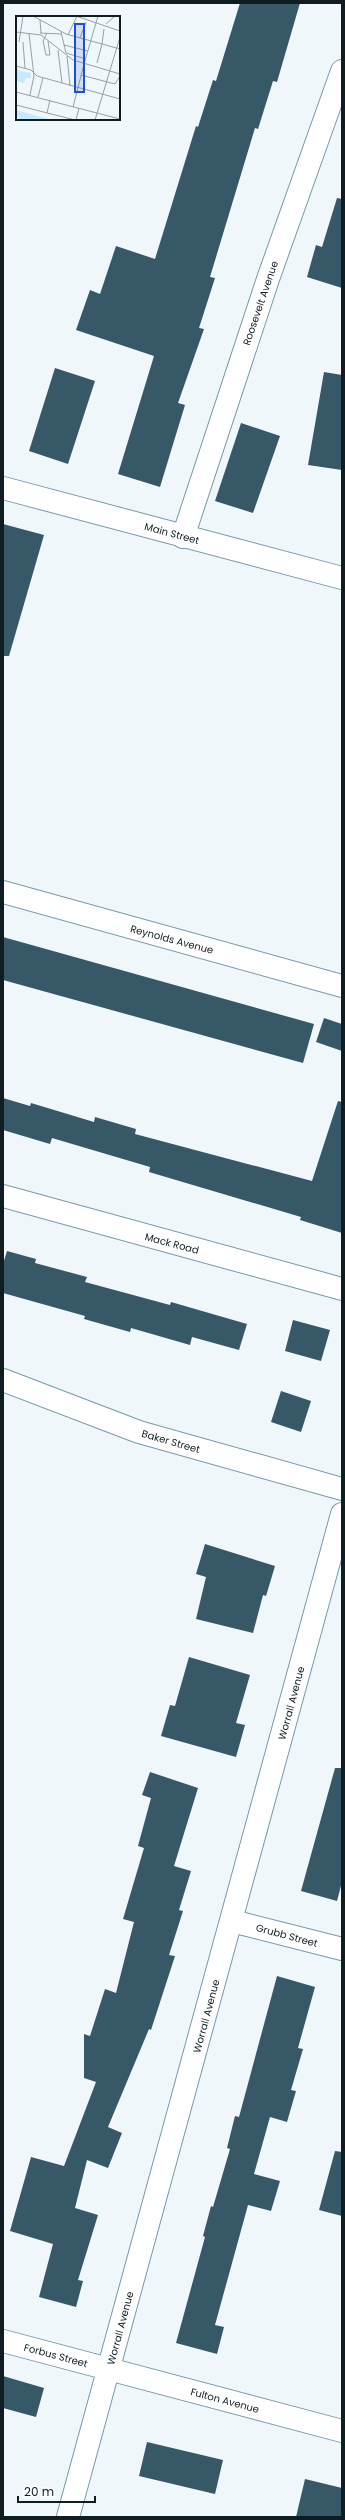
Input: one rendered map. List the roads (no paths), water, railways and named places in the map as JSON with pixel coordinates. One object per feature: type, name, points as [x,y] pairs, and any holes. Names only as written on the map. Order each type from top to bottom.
[{"type":"main road","name":"Roosevelt Avenue","points":[[183,536],[268,279],[342,71]]},
{"type":"main road","name":"Main Street","points":[[3,488],[342,578]]},
{"type":"main road","name":"Reynolds Avenue","points":[[3,892],[342,986]]},
{"type":"main road","name":"Mack Road","points":[[3,1196],[342,1289]]},
{"type":"main road","name":"Baker Street","points":[[3,1380],[140,1432],[342,1489]]},
{"type":"main road","name":"Worrall Avenue","points":[[68,2517],[342,1514]]},
{"type":"main road","name":"Grubb Street","points":[[232,1921],[342,1949]]},
{"type":"main road","name":"Forbus Street","points":[[3,2340],[109,2370]]},
{"type":"main road","name":"Fulton Avenue","points":[[109,2370],[342,2431]]}]
